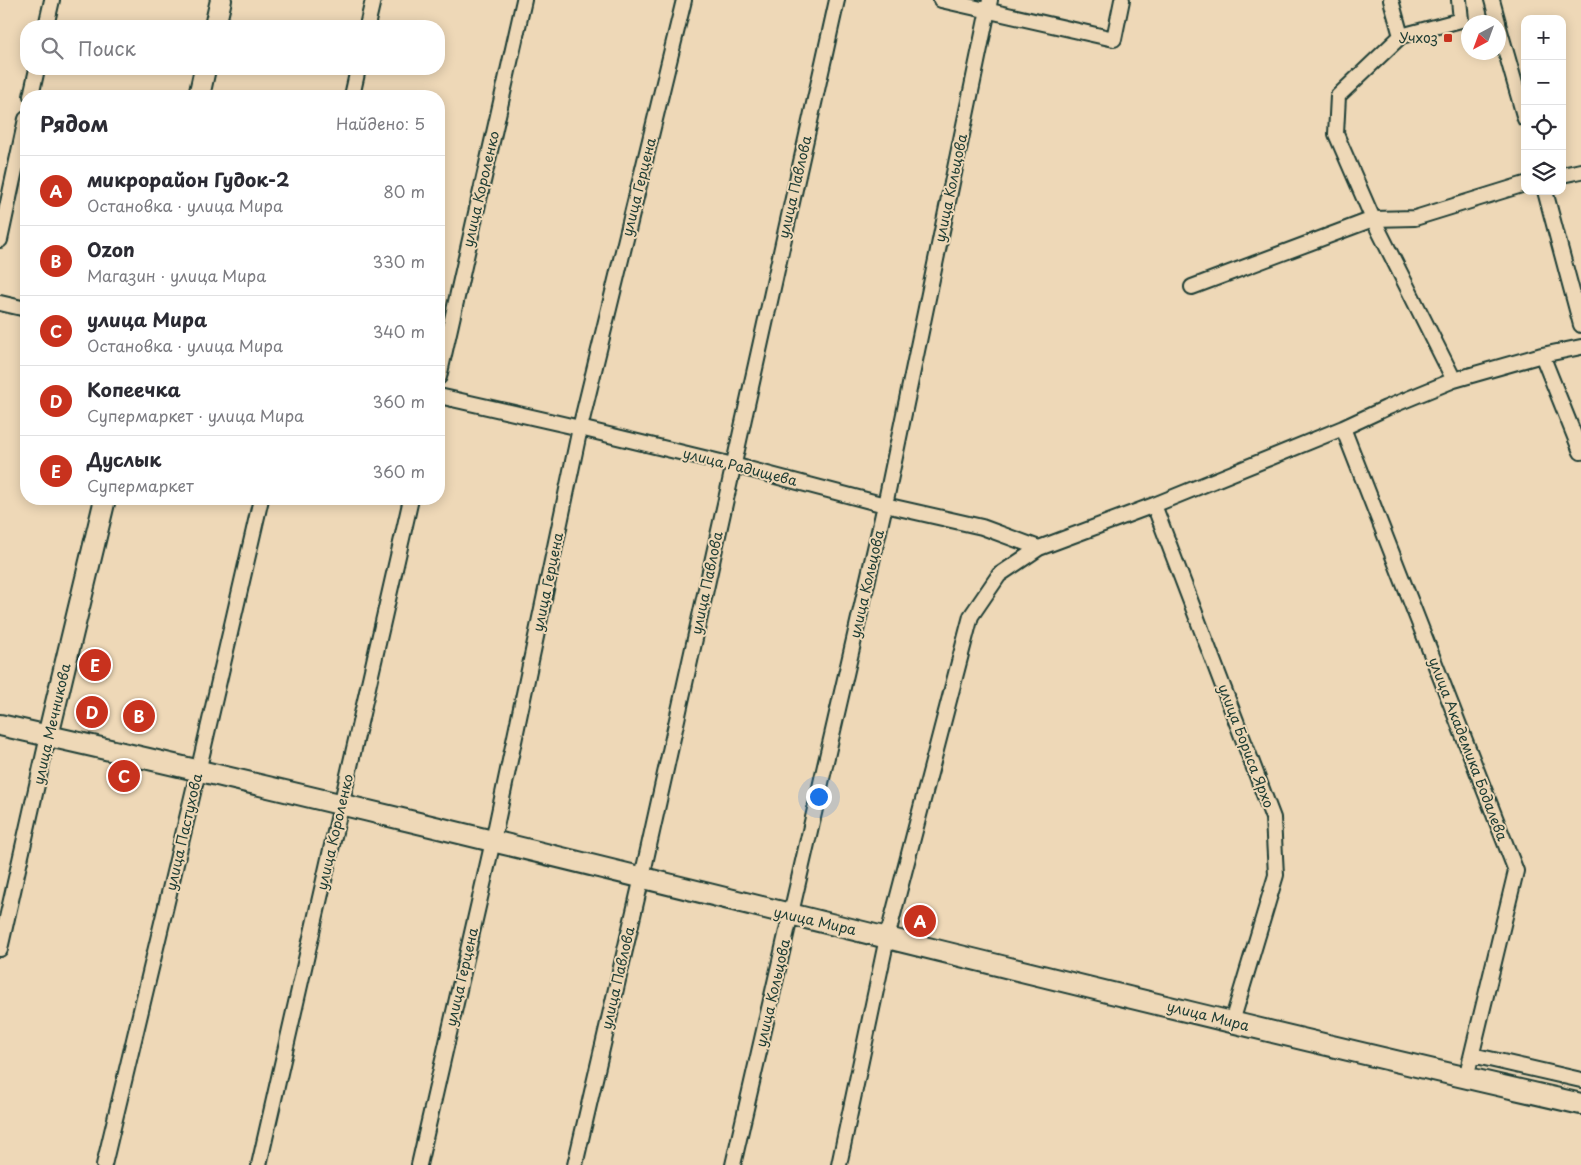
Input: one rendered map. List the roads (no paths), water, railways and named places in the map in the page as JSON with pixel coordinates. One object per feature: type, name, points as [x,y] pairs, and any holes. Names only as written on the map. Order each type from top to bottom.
[{"type":"main road","points":[[216,20],[221,0]]},
{"type":"main road","points":[[201,90],[204,75]]},
{"type":"main road","name":"улица Мечникова","points":[[48,736],[104,505]]},
{"type":"main road","name":"улица Мира","points":[[0,725],[342,804],[1232,1022],[1581,1104]]},
{"type":"street","points":[[47,20],[52,0]]},
{"type":"street","points":[[368,20],[373,0]]},
{"type":"street","name":"улица Короленко","points":[[445,351],[524,0]]},
{"type":"street","name":"улица Герцена","points":[[419,1165],[494,841],[580,428],[684,0]]},
{"type":"street","name":"улица Павлова","points":[[575,1165],[642,876],[837,0]]},
{"type":"street","points":[[941,0],[989,5],[1114,39],[1122,0]]},
{"type":"street","points":[[1391,0],[1401,36]]},
{"type":"street","points":[[1492,0],[1496,15]]},
{"type":"street","points":[[1454,380],[1373,219],[1336,134],[1338,96],[1401,36],[1461,20],[1463,1]]},
{"type":"street","name":"улица Кольцова","points":[[733,1165],[885,505],[989,5]]},
{"type":"street","points":[[1506,51],[1521,105]]},
{"type":"street","points":[[32,90],[36,75]]},
{"type":"street","points":[[353,90],[357,75]]},
{"type":"street","points":[[0,240],[20,147]]},
{"type":"street","points":[[1566,174],[1581,172]]},
{"type":"street","points":[[1192,287],[1373,219],[1415,218],[1521,185]]},
{"type":"street","points":[[1546,195],[1581,325]]},
{"type":"street","points":[[0,303],[20,308]]},
{"type":"street","points":[[838,1165],[887,938],[971,616],[999,575],[1039,548],[1154,505],[1343,428],[1454,380],[1542,355],[1581,347]]},
{"type":"street","points":[[1542,355],[1581,452]]},
{"type":"street","name":"улица Радищева","points":[[445,397],[580,428],[733,465],[885,505],[982,527],[1039,548]]},
{"type":"street","name":"улица Академика Бодалева","points":[[1343,428],[1516,870],[1466,1078]]},
{"type":"street","name":"улица Пастухова","points":[[104,1165],[260,505]]},
{"type":"street","name":"улица Короленко","points":[[259,1165],[410,505]]},
{"type":"street","name":"улица Бориса Ярхо","points":[[1154,505],[1273,818],[1276,875],[1232,1022]]},
{"type":"street","name":"улица Мечникова","points":[[0,949],[48,736]]},
{"type":"street","points":[[1472,1055],[1581,1080]]},
{"type":"place","name":"Учхоз","points":[[1448,38]]},
{"type":"place","name":"Дуслык","points":[[95,665]]},
{"type":"place","name":"Копеечка","points":[[92,712]]},
{"type":"place","name":"Ozon","points":[[139,716]]},
{"type":"place","name":"улица Мира","points":[[124,776]]},
{"type":"place","name":"микрорайон Гудок-2","points":[[920,921]]}]
